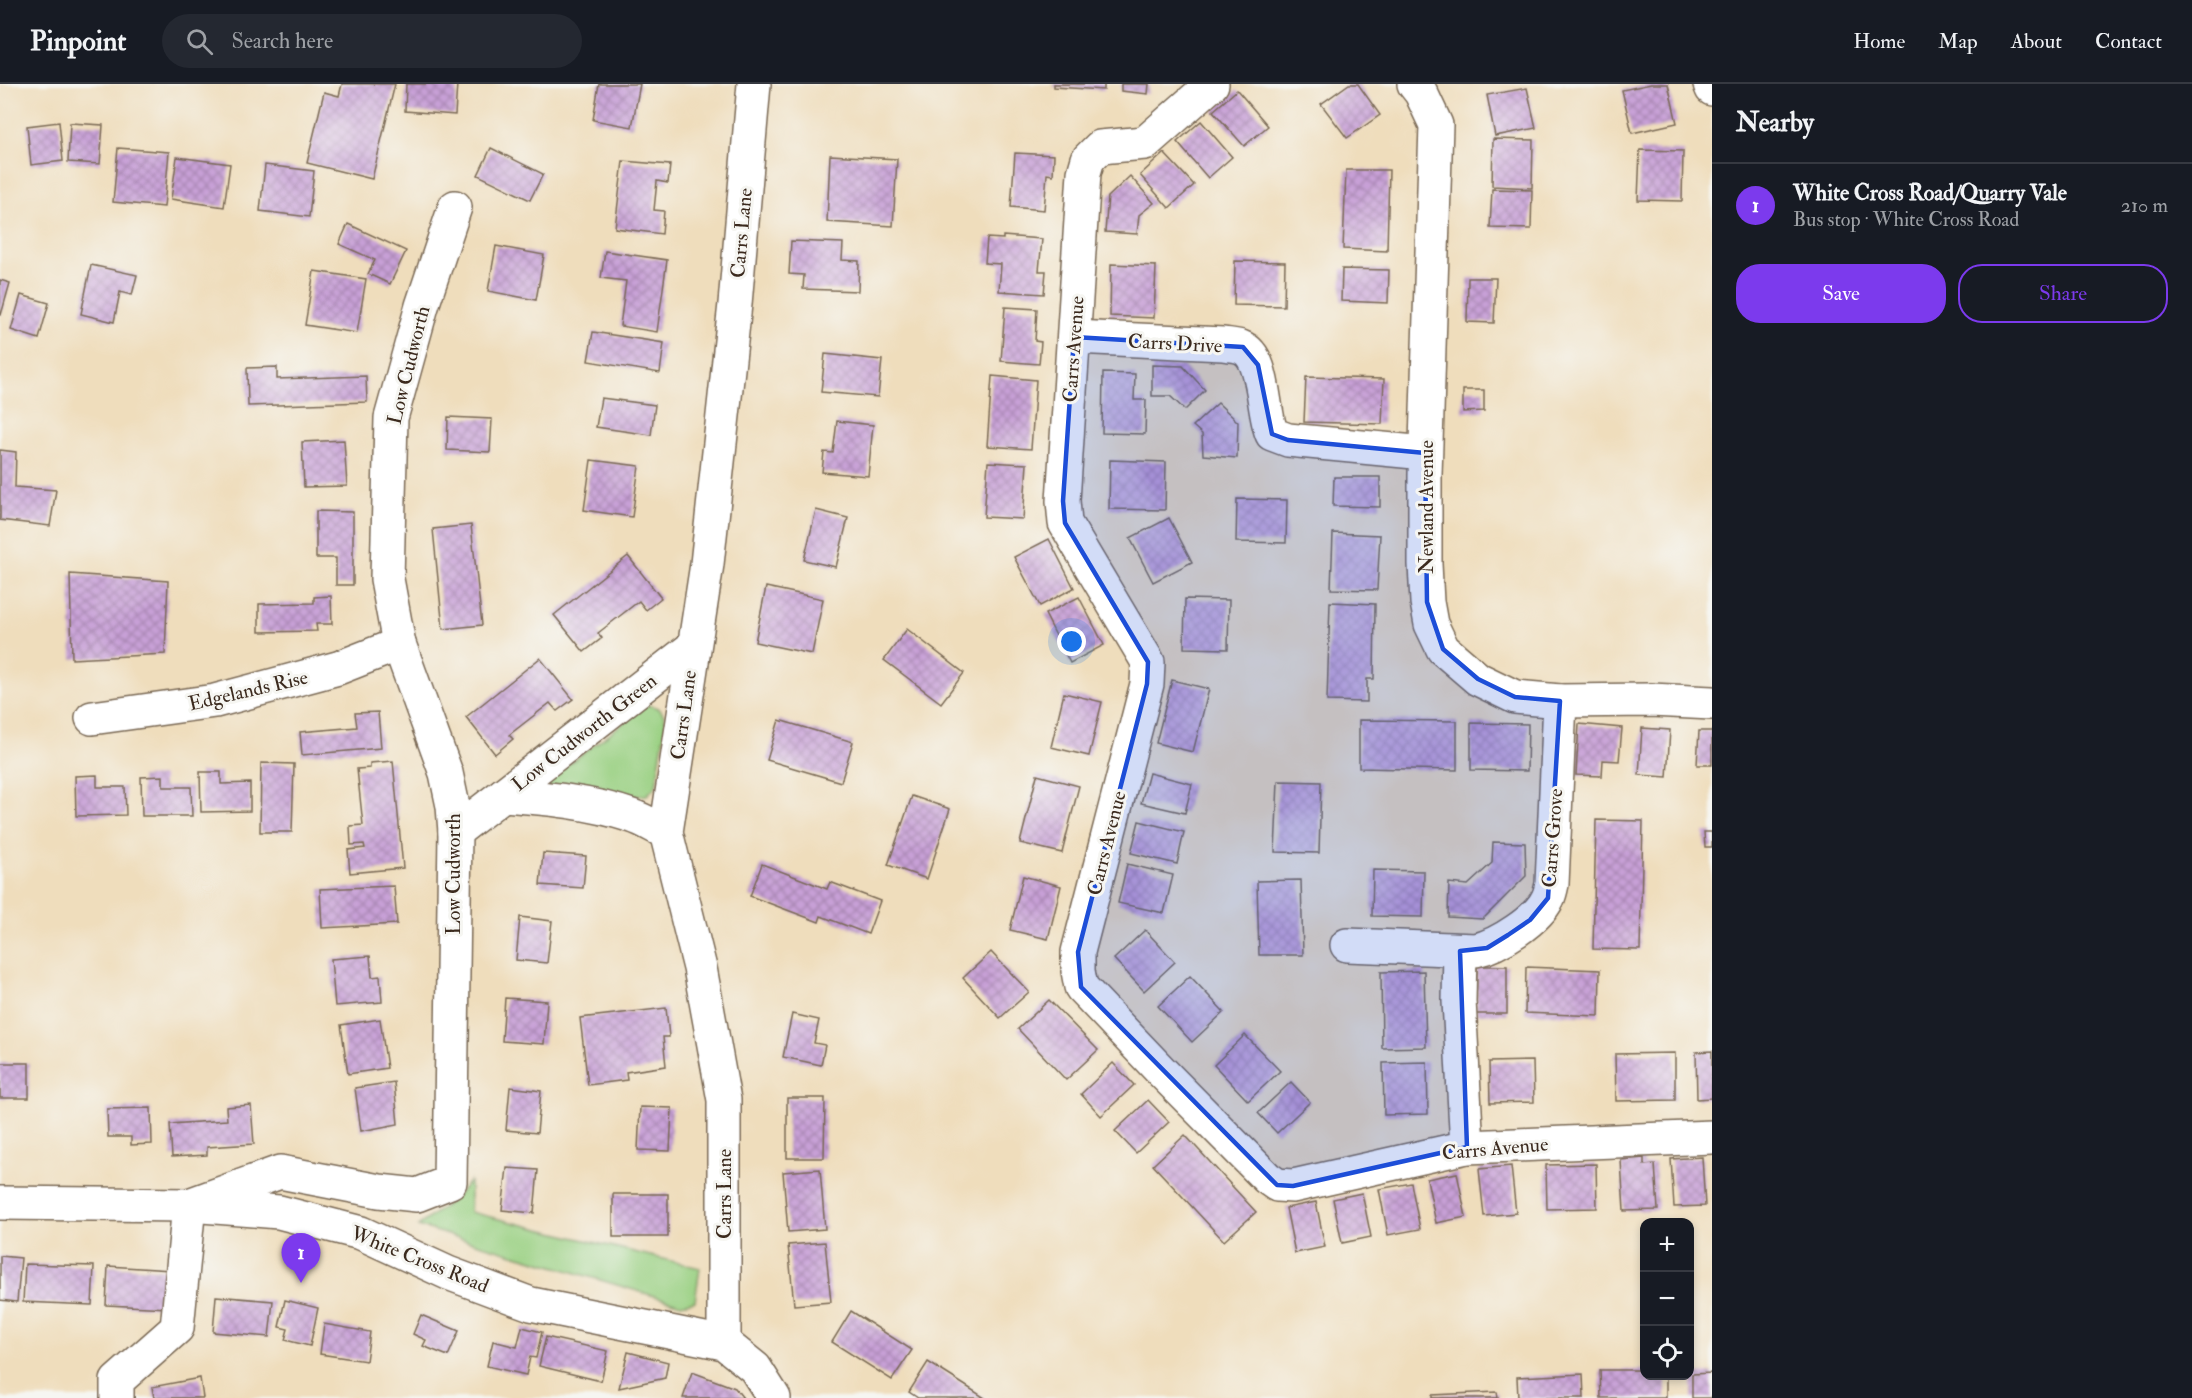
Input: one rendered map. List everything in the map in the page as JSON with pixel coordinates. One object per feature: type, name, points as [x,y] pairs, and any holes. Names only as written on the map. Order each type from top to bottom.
[{"type":"street","name":"Carrs Lane","points":[[724,1343],[724,1100],[700,968],[666,832],[708,552],[735,304],[754,84]]},
{"type":"street","name":"Carrs Avenue","points":[[1212,84],[1145,143],[1100,147],[1088,159],[1084,173],[1063,501],[1065,523],[1148,662],[1147,684],[1078,952],[1078,971],[1082,987],[1162,1072],[1267,1178],[1277,1185],[1293,1186],[1467,1147],[1712,1137]]},
{"type":"street","name":"Newland Avenue","points":[[1414,84],[1421,93],[1436,125],[1425,453],[1425,564],[1431,624],[1443,649],[1478,679],[1515,697],[1560,701],[1651,700],[1712,703]]},
{"type":"street","points":[[1710,84],[1712,89]]},
{"type":"street","name":"Low Cudworth","points":[[189,1206],[280,1172],[379,1191],[417,1195],[450,1182],[455,832],[453,806],[446,773],[399,644],[387,579],[391,418],[422,306],[455,207]]},
{"type":"street","name":"Carrs Drive","points":[[1074,337],[1223,344],[1243,347],[1252,354],[1258,365],[1267,422],[1272,434],[1288,440],[1425,453]]},
{"type":"street","name":"Edgelands Rise","points":[[92,718],[215,701],[338,668],[399,644]]},
{"type":"street","name":"Low Cudworth Green","points":[[455,832],[693,647]]},
{"type":"street","name":"Carrs Grove","points":[[1347,945],[1460,951],[1487,948],[1530,920],[1548,898],[1552,884],[1560,701]]},
{"type":"street","name":"Low Cudworth Green","points":[[503,795],[540,797],[593,806],[632,816],[666,832]]},
{"type":"street","points":[[1460,951],[1467,1147]]},
{"type":"street","name":"White Cross Road","points":[[0,1203],[189,1206],[279,1212],[361,1233],[448,1272],[531,1304],[724,1343],[755,1368],[774,1398]]},
{"type":"street","points":[[117,1398],[117,1381],[177,1328],[189,1206]]},
{"type":"highlighted area","points":[[1074,337],[1243,347],[1258,365],[1272,434],[1288,440],[1425,453],[1427,602],[1443,649],[1478,679],[1515,697],[1560,701],[1548,898],[1530,920],[1487,948],[1460,951],[1467,1147],[1293,1186],[1277,1185],[1081,987],[1078,952],[1147,684],[1148,662],[1065,523],[1063,501]]},
{"type":"green space","points":[[647,705],[660,710],[666,722],[656,786],[647,795],[637,796],[540,786]]},
{"type":"green space","points":[[470,1181],[470,1212],[700,1268],[695,1301],[681,1304],[418,1226],[453,1200]]},
{"type":"building","points":[[342,84],[395,84],[372,179],[307,163],[324,92],[339,96]]},
{"type":"building","points":[[406,84],[457,84],[455,115],[405,111]]},
{"type":"building","points":[[599,84],[640,84],[632,127],[593,120]]},
{"type":"building","points":[[1054,84],[1104,84],[1104,90],[1054,87]]},
{"type":"building","points":[[1121,84],[1149,84],[1148,94],[1121,91]]},
{"type":"building","points":[[1349,84],[1358,84],[1380,115],[1347,138],[1321,104]]},
{"type":"building","points":[[1651,84],[1668,84],[1677,123],[1632,133],[1622,90]]},
{"type":"building","points":[[1527,88],[1536,128],[1495,136],[1487,95]]},
{"type":"building","points":[[1237,90],[1268,126],[1244,146],[1213,111]]},
{"type":"building","points":[[1201,121],[1232,157],[1208,178],[1177,142]]},
{"type":"building","points":[[59,122],[63,161],[31,165],[27,126]]},
{"type":"building","points":[[70,123],[103,125],[100,164],[68,162]]},
{"type":"building","points":[[1493,139],[1533,140],[1532,188],[1492,186]]},
{"type":"building","points":[[118,148],[169,152],[164,207],[113,202]]},
{"type":"building","points":[[491,148],[543,174],[530,200],[478,175]]},
{"type":"building","points":[[1640,150],[1683,151],[1682,201],[1638,200]]},
{"type":"building","points":[[1015,153],[1054,155],[1053,175],[1047,174],[1044,210],[1011,207]]},
{"type":"building","points":[[1164,153],[1194,185],[1169,208],[1140,175]]},
{"type":"building","points":[[830,155],[897,159],[893,226],[827,222]]},
{"type":"building","points":[[177,157],[230,164],[224,207],[171,199]]},
{"type":"building","points":[[623,161],[670,165],[668,183],[657,181],[654,210],[664,211],[662,234],[615,228]]},
{"type":"building","points":[[265,165],[314,171],[309,217],[260,211]]},
{"type":"building","points":[[1346,170],[1389,170],[1387,251],[1343,249]]},
{"type":"building","points":[[1130,176],[1154,203],[1139,215],[1137,234],[1105,232],[1108,197]]},
{"type":"building","points":[[1492,189],[1532,190],[1531,229],[1490,228]]},
{"type":"building","points":[[348,224],[406,251],[390,284],[368,274],[375,260],[339,244]]},
{"type":"building","points":[[1003,236],[1042,239],[1039,271],[1046,271],[1044,294],[999,291],[1001,264],[985,263],[987,238],[1003,239]]},
{"type":"building","points":[[791,241],[843,243],[842,260],[859,261],[858,291],[803,289],[804,275],[789,274]]},
{"type":"building","points":[[496,246],[544,255],[536,300],[488,291]]},
{"type":"building","points":[[605,251],[667,260],[657,332],[620,326],[626,281],[601,278]]},
{"type":"building","points":[[1235,261],[1285,262],[1284,306],[1234,305]]},
{"type":"building","points":[[1111,264],[1156,266],[1154,318],[1110,316]]},
{"type":"building","points":[[91,265],[137,275],[132,295],[120,292],[114,322],[81,314]]},
{"type":"building","points":[[1342,269],[1389,270],[1388,303],[1341,301]]},
{"type":"building","points":[[314,271],[366,279],[357,333],[305,325]]},
{"type":"building","points":[[1468,278],[1496,278],[1494,323],[1467,322]]},
{"type":"building","points":[[0,280],[10,283],[1,315],[0,315]]},
{"type":"building","points":[[21,295],[49,303],[39,339],[11,330]]},
{"type":"building","points":[[1005,307],[1037,309],[1035,341],[1041,342],[1039,364],[1001,361]]},
{"type":"building","points":[[593,332],[664,343],[660,373],[588,361]]},
{"type":"building","points":[[825,354],[882,360],[878,397],[821,392]]},
{"type":"building","points":[[1152,365],[1183,366],[1205,390],[1185,410],[1170,396],[1152,396]]},
{"type":"building","points":[[277,367],[277,379],[366,376],[367,402],[248,406],[247,368]]},
{"type":"building","points":[[1103,373],[1135,374],[1134,400],[1146,400],[1145,434],[1102,433]]},
{"type":"building","points":[[992,376],[1036,380],[1031,449],[987,446]]},
{"type":"building","points":[[1306,377],[1384,379],[1382,424],[1304,422]]},
{"type":"building","points":[[1463,390],[1484,390],[1484,411],[1463,412]]},
{"type":"building","points":[[601,398],[655,405],[651,435],[596,427]]},
{"type":"building","points":[[1218,403],[1238,422],[1237,458],[1203,455],[1202,434],[1193,426]]},
{"type":"building","points":[[448,417],[492,419],[490,452],[447,450]]},
{"type":"building","points":[[837,421],[873,425],[868,476],[822,472],[824,452],[833,453]]},
{"type":"building","points":[[344,440],[347,486],[304,487],[302,442]]},
{"type":"building","points":[[0,450],[16,452],[15,487],[56,490],[50,526],[0,520]]},
{"type":"building","points":[[591,460],[639,466],[632,517],[584,510]]},
{"type":"building","points":[[1110,460],[1166,462],[1165,510],[1109,509]]},
{"type":"building","points":[[988,462],[1027,464],[1023,519],[984,517]]},
{"type":"building","points":[[1334,477],[1380,477],[1380,507],[1333,506]]},
{"type":"building","points":[[1237,499],[1287,500],[1286,543],[1236,542]]},
{"type":"building","points":[[816,510],[848,518],[836,567],[804,560]]},
{"type":"building","points":[[316,511],[353,512],[353,585],[336,585],[336,558],[316,558]]},
{"type":"building","points":[[1169,518],[1192,562],[1153,582],[1130,538]]},
{"type":"building","points":[[471,525],[482,625],[443,629],[433,529]]},
{"type":"building","points":[[1333,533],[1380,535],[1377,590],[1331,589]]},
{"type":"building","points":[[1049,539],[1074,588],[1040,606],[1014,557]]},
{"type":"building","points":[[628,556],[661,598],[646,610],[639,601],[598,633],[602,638],[584,652],[554,615]]},
{"type":"building","points":[[70,574],[168,581],[165,654],[72,659]]},
{"type":"building","points":[[766,587],[823,599],[812,654],[755,642]]},
{"type":"building","points":[[331,596],[332,624],[316,624],[317,631],[259,632],[259,604],[314,603],[314,597]]},
{"type":"building","points":[[1079,597],[1104,645],[1070,663],[1045,614]]},
{"type":"building","points":[[1185,599],[1229,600],[1228,649],[1184,648]]},
{"type":"building","points":[[1330,602],[1375,604],[1374,679],[1367,679],[1367,702],[1327,701]]},
{"type":"building","points":[[907,629],[964,673],[941,703],[884,660]]},
{"type":"building","points":[[540,658],[573,699],[557,711],[550,703],[509,735],[513,739],[495,754],[466,717]]},
{"type":"building","points":[[1172,680],[1209,689],[1193,752],[1156,743]]},
{"type":"building","points":[[1064,693],[1102,702],[1089,756],[1051,747]]},
{"type":"building","points":[[378,712],[381,748],[302,755],[300,732],[357,727],[355,713]]},
{"type":"building","points":[[779,720],[853,742],[841,782],[767,760]]},
{"type":"building","points":[[1359,720],[1457,721],[1457,770],[1359,768]]},
{"type":"building","points":[[1471,723],[1528,724],[1527,771],[1471,770]]},
{"type":"building","points":[[1579,724],[1622,728],[1619,761],[1603,760],[1602,776],[1576,775]]},
{"type":"building","points":[[1642,728],[1670,730],[1667,777],[1639,775]]},
{"type":"building","points":[[1699,731],[1712,731],[1712,765],[1697,765]]},
{"type":"building","points":[[393,761],[403,868],[350,873],[348,850],[365,848],[364,844],[351,845],[350,826],[363,825],[357,769],[370,768],[370,763]]},
{"type":"building","points":[[261,763],[294,764],[292,832],[260,832]]},
{"type":"building","points":[[200,772],[221,772],[221,784],[250,783],[250,811],[201,812]]},
{"type":"building","points":[[1149,773],[1192,784],[1185,813],[1141,803]]},
{"type":"building","points":[[97,775],[97,787],[125,787],[126,815],[76,816],[75,776]]},
{"type":"building","points":[[1037,775],[1079,786],[1062,853],[1020,843]]},
{"type":"building","points":[[163,776],[163,787],[191,787],[192,816],[142,816],[141,777]]},
{"type":"building","points":[[1278,781],[1321,782],[1319,853],[1275,852]]},
{"type":"building","points":[[912,796],[950,809],[927,879],[888,865]]},
{"type":"building","points":[[1596,820],[1643,821],[1640,950],[1593,949]]},
{"type":"building","points":[[1139,821],[1184,832],[1177,864],[1131,853]]},
{"type":"building","points":[[1704,832],[1712,832],[1712,847],[1705,847]]},
{"type":"building","points":[[1493,842],[1525,843],[1526,876],[1483,919],[1448,917],[1449,883],[1468,885],[1492,863]]},
{"type":"building","points":[[543,853],[586,856],[583,888],[540,885]]},
{"type":"building","points":[[762,864],[827,889],[830,882],[880,901],[868,934],[821,916],[819,922],[750,896]]},
{"type":"building","points":[[1127,864],[1173,875],[1164,913],[1118,903]]},
{"type":"building","points":[[1373,870],[1424,871],[1423,917],[1372,916]]},
{"type":"building","points":[[1023,876],[1061,886],[1048,939],[1010,930]]},
{"type":"building","points":[[1301,880],[1303,955],[1259,955],[1257,881]]},
{"type":"building","points":[[394,886],[397,924],[322,928],[320,889]]},
{"type":"building","points":[[520,917],[552,921],[547,963],[516,960]]},
{"type":"building","points":[[1145,930],[1175,962],[1144,991],[1114,959]]},
{"type":"building","points":[[991,952],[1029,992],[1000,1018],[963,978]]},
{"type":"building","points":[[370,956],[372,977],[380,976],[382,1002],[335,1006],[331,959]]},
{"type":"building","points":[[1477,966],[1507,966],[1507,1014],[1476,1014]]},
{"type":"building","points":[[1526,967],[1600,970],[1599,1016],[1525,1013]]},
{"type":"building","points":[[1424,971],[1426,1047],[1382,1048],[1381,972]]},
{"type":"building","points":[[1190,976],[1224,1012],[1192,1042],[1158,1006]]},
{"type":"building","points":[[505,998],[547,1001],[544,1044],[502,1041]]},
{"type":"building","points":[[1049,1000],[1098,1050],[1066,1080],[1018,1029]]},
{"type":"building","points":[[666,1008],[669,1037],[663,1037],[666,1066],[626,1072],[627,1080],[588,1085],[580,1018]]},
{"type":"building","points":[[792,1014],[819,1020],[814,1043],[825,1045],[821,1065],[783,1057]]},
{"type":"building","points":[[380,1019],[387,1068],[348,1074],[341,1025]]},
{"type":"building","points":[[1245,1035],[1280,1071],[1248,1101],[1214,1065]]},
{"type":"building","points":[[1712,1051],[1712,1098],[1697,1099],[1696,1052]]},
{"type":"building","points":[[1675,1053],[1675,1100],[1616,1101],[1615,1054]]},
{"type":"building","points":[[1533,1061],[1534,1102],[1490,1103],[1489,1062]]},
{"type":"building","points":[[1427,1062],[1428,1114],[1384,1115],[1383,1063]]},
{"type":"building","points":[[0,1063],[29,1063],[29,1098],[0,1098]]},
{"type":"building","points":[[1113,1063],[1134,1085],[1101,1116],[1081,1094]]},
{"type":"building","points":[[394,1082],[398,1124],[361,1131],[355,1088]]},
{"type":"building","points":[[1291,1082],[1310,1102],[1277,1133],[1258,1113]]},
{"type":"building","points":[[510,1087],[541,1091],[537,1133],[506,1130]]},
{"type":"building","points":[[787,1098],[825,1098],[824,1158],[787,1158]]},
{"type":"building","points":[[1148,1100],[1169,1122],[1136,1153],[1115,1131]]},
{"type":"building","points":[[251,1105],[254,1144],[207,1147],[207,1155],[172,1157],[170,1124],[227,1120],[226,1107]]},
{"type":"building","points":[[640,1107],[672,1108],[670,1151],[638,1150]]},
{"type":"building","points":[[151,1108],[152,1144],[131,1145],[131,1137],[108,1137],[107,1109]]},
{"type":"building","points":[[1185,1135],[1256,1212],[1224,1241],[1153,1165]]},
{"type":"building","points":[[1702,1157],[1705,1206],[1674,1207],[1671,1159]]},
{"type":"building","points":[[1644,1158],[1644,1165],[1655,1164],[1658,1210],[1624,1211],[1621,1160]]},
{"type":"building","points":[[1596,1164],[1597,1208],[1547,1209],[1546,1165]]},
{"type":"building","points":[[1511,1166],[1516,1213],[1484,1216],[1479,1169]]},
{"type":"building","points":[[507,1168],[538,1170],[534,1213],[502,1210]]},
{"type":"building","points":[[820,1169],[825,1229],[788,1232],[783,1172]]},
{"type":"building","points":[[1457,1173],[1466,1217],[1436,1223],[1427,1179]]},
{"type":"building","points":[[1411,1183],[1420,1229],[1388,1235],[1379,1189]]},
{"type":"building","points":[[1362,1193],[1371,1237],[1342,1243],[1333,1199]]},
{"type":"building","points":[[613,1194],[668,1194],[668,1237],[613,1237]]},
{"type":"building","points":[[1316,1202],[1325,1247],[1295,1253],[1286,1208]]},
{"type":"building","points":[[825,1242],[831,1302],[794,1305],[788,1245]]},
{"type":"building","points":[[0,1256],[21,1258],[17,1302],[0,1300]]},
{"type":"building","points":[[25,1264],[94,1266],[92,1305],[23,1302]]},
{"type":"building","points":[[108,1266],[171,1270],[169,1308],[106,1305]]},
{"type":"building","points":[[216,1296],[273,1301],[269,1337],[213,1332]]},
{"type":"building","points":[[285,1300],[318,1308],[310,1346],[285,1340],[288,1329],[279,1327]]},
{"type":"building","points":[[851,1311],[912,1350],[892,1380],[832,1342]]},
{"type":"building","points":[[421,1315],[459,1331],[448,1356],[423,1346],[426,1340],[413,1334]]},
{"type":"building","points":[[324,1324],[370,1332],[366,1361],[320,1354]]},
{"type":"building","points":[[522,1327],[542,1332],[536,1358],[530,1357],[526,1375],[487,1366],[493,1341],[517,1347]]},
{"type":"building","points":[[546,1337],[608,1351],[601,1381],[539,1366]]},
{"type":"building","points":[[628,1352],[668,1362],[665,1378],[619,1388]]},
{"type":"building","points":[[928,1362],[985,1398],[918,1398],[909,1392]]},
{"type":"building","points":[[1600,1370],[1640,1370],[1640,1380],[1666,1380],[1666,1398],[1601,1398]]},
{"type":"building","points":[[692,1372],[735,1388],[743,1398],[683,1398]]},
{"type":"building","points":[[1712,1373],[1712,1398],[1692,1398],[1694,1374]]},
{"type":"building","points":[[1583,1374],[1584,1398],[1518,1398],[1517,1377]]},
{"type":"building","points":[[200,1378],[203,1398],[154,1398],[152,1387]]},
{"type":"building","points":[[1497,1392],[1498,1398],[1432,1398],[1432,1395]]},
{"type":"place","name":"White Cross Road/Quarry Vale","points":[[301,1283]]}]
